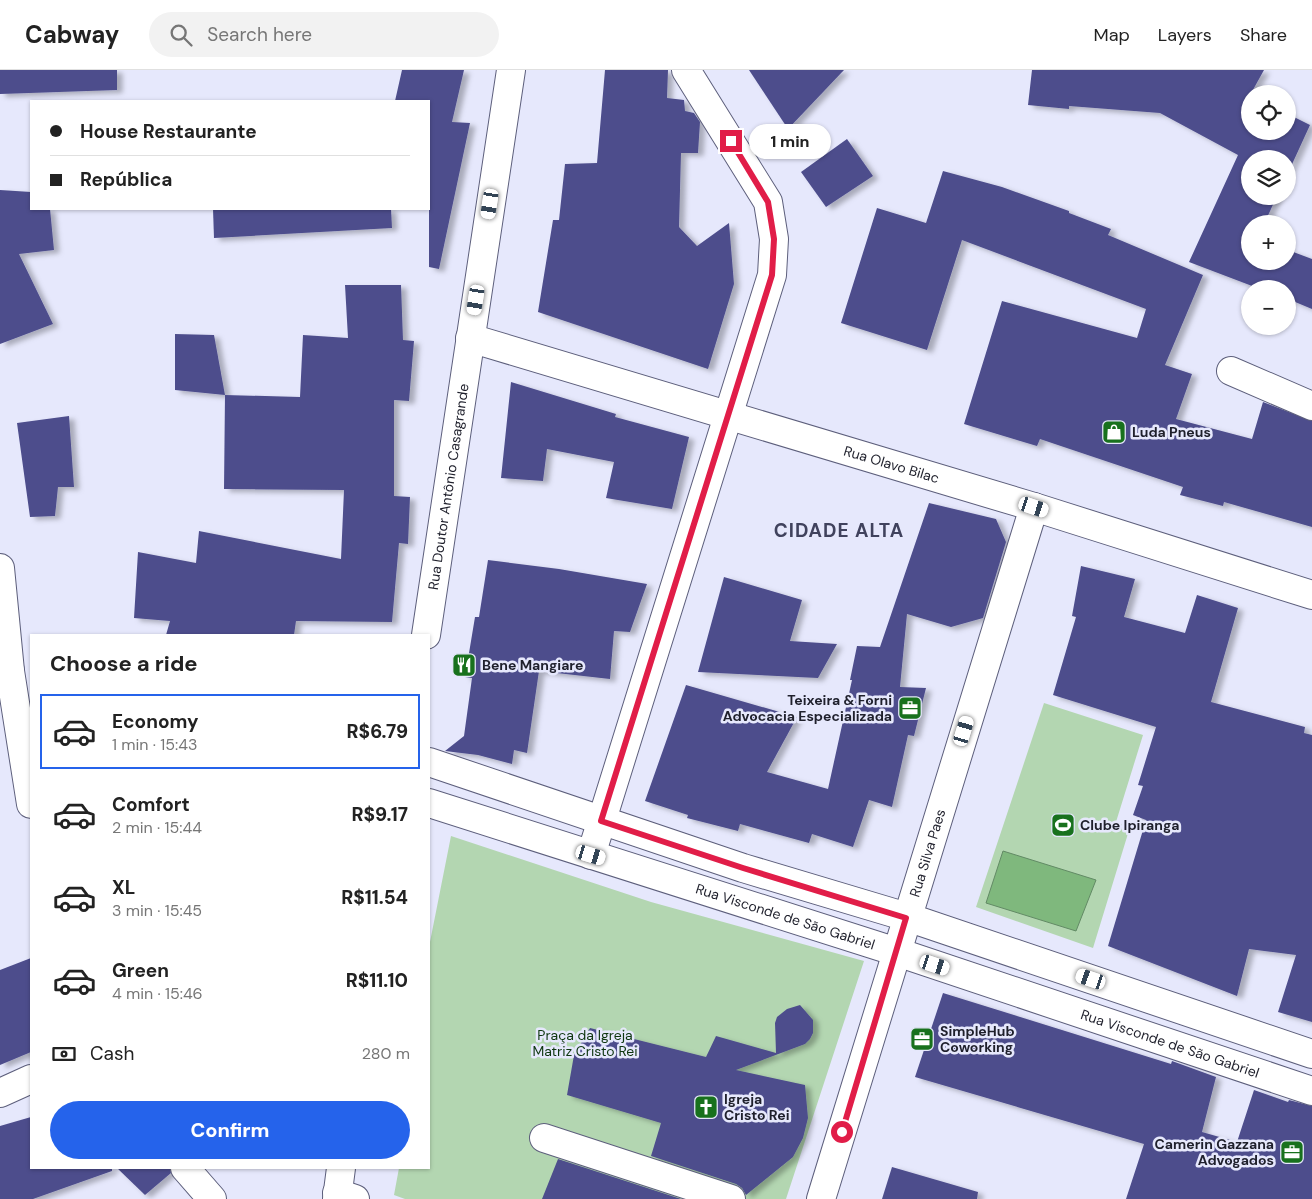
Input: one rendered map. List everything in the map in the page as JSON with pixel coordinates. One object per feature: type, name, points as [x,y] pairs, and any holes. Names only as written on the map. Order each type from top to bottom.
[{"type":"street","name":"Rua Doutor Antônio Casagrande","points":[[426,634],[511,70]]},
{"type":"street","points":[[591,855],[727,414],[772,275],[774,239],[768,202],[686,70]]},
{"type":"street","name":"Rua Olavo Bilac","points":[[470,338],[1034,507],[1312,596]]},
{"type":"street","points":[[1231,371],[1312,406]]},
{"type":"street","name":"Rua Silva Paes","points":[[821,1199],[1034,507]]},
{"type":"street","points":[[0,568],[13,635],[14,672],[30,796]]},
{"type":"street","points":[[430,762],[743,868],[906,918],[1312,1054]]},
{"type":"street","name":"Rua Visconde de São Gabriel","points":[[430,803],[897,952],[1312,1091]]},
{"type":"street","points":[[729,900],[743,868]]},
{"type":"street","points":[[0,1093],[30,1079]]},
{"type":"street","points":[[544,1138],[731,1199]]},
{"type":"street","points":[[186,1169],[212,1199]]},
{"type":"green space","name":"Clube Ipiranga","points":[[1044,703],[1143,735],[1116,822],[1130,827],[1093,948],[976,907]]},
{"type":"green space","name":"Praça da Igreja Matriz Cristo Rei","points":[[451,836],[651,902],[864,961],[786,1199],[405,1199],[394,1195],[399,1169],[430,1169],[430,942]]},
{"type":"shaded area","points":[[1003,851],[1096,880],[1076,931],[986,903]]},
{"type":"building","points":[[0,70],[117,70],[117,90],[0,94]]},
{"type":"building","points":[[402,70],[464,70],[452,122],[470,123],[439,269],[429,267],[430,100],[395,100]]},
{"type":"building","points":[[605,70],[668,70],[667,98],[684,100],[685,111],[694,113],[700,122],[698,153],[681,153],[679,227],[697,246],[729,223],[734,284],[708,369],[538,312],[553,220],[559,220],[565,164],[597,163]]},
{"type":"building","points":[[749,70],[844,70],[788,129]]},
{"type":"building","points":[[1032,70],[1264,70],[1256,85],[1241,85],[1241,140],[1296,140],[1296,118],[1310,125],[1296,156],[1296,150],[1241,150],[1241,205],[1273,205],[1268,215],[1241,215],[1241,270],[1296,270],[1296,253],[1312,259],[1312,309],[1296,302],[1296,280],[1241,280],[1241,282],[1189,262],[1238,155],[1160,113],[1069,106],[1069,109],[1028,105]]},
{"type":"building","points":[[847,139],[873,176],[826,207],[801,172]]},
{"type":"building","points":[[943,171],[1002,187],[1069,211],[1069,213],[1111,229],[1108,235],[1203,275],[1165,365],[1192,374],[1176,419],[1252,439],[1263,402],[1312,421],[1312,527],[1224,502],[1223,506],[1180,495],[1183,487],[1040,439],[1037,446],[964,424],[1002,301],[1137,338],[1146,309],[962,240],[927,350],[841,323],[877,208],[926,223]]},
{"type":"building","points":[[0,190],[30,192],[30,210],[50,210],[54,250],[19,254],[53,324],[0,344]]},
{"type":"building","points":[[213,210],[391,210],[392,228],[214,238]]},
{"type":"building","points":[[345,285],[401,285],[403,340],[414,341],[409,401],[394,400],[394,496],[410,497],[408,544],[399,543],[392,622],[296,621],[294,634],[166,634],[170,621],[134,618],[138,552],[196,563],[199,531],[341,559],[344,490],[224,489],[225,395],[300,397],[303,335],[348,338]]},
{"type":"building","points":[[175,334],[214,335],[225,395],[175,390]]},
{"type":"building","points":[[511,382],[616,414],[615,417],[689,437],[672,509],[606,498],[614,462],[547,449],[543,481],[501,478]]},
{"type":"building","points":[[69,416],[74,487],[58,487],[55,516],[30,517],[17,423]]},
{"type":"building","points":[[929,503],[996,519],[1006,542],[983,618],[951,627],[907,614],[900,687],[926,688],[914,736],[908,735],[892,807],[869,800],[853,847],[812,834],[809,843],[740,824],[738,831],[687,818],[688,815],[645,801],[686,685],[797,717],[767,772],[828,789],[852,680],[850,680],[857,646],[880,647]]},
{"type":"building","points":[[488,560],[559,569],[647,584],[630,632],[614,631],[610,679],[539,671],[527,753],[514,750],[512,764],[478,755],[445,751],[464,736],[472,678],[465,677],[475,617],[479,617]]},
{"type":"building","points":[[1081,566],[1135,579],[1124,617],[1185,633],[1197,595],[1238,608],[1211,702],[1305,727],[1304,733],[1312,735],[1312,1022],[1278,1012],[1296,955],[1249,949],[1237,996],[1108,946],[1146,820],[1133,815],[1143,786],[1138,785],[1156,727],[1053,695],[1076,617],[1072,616]]},
{"type":"building","points":[[724,577],[802,600],[790,641],[837,644],[818,678],[698,672]]},
{"type":"building","points":[[30,958],[30,1052],[0,1065],[0,970]]},
{"type":"building","points":[[943,993],[1171,1064],[1172,1061],[1216,1077],[1202,1132],[1237,1142],[1254,1090],[1288,1102],[1289,1100],[1312,1106],[1312,1199],[1126,1199],[1144,1144],[915,1077]]},
{"type":"building","name":"Igreja Cristo Rei","points":[[800,1005],[813,1020],[813,1033],[810,1039],[805,1044],[736,1070],[805,1085],[808,1118],[803,1138],[793,1157],[746,1195],[742,1188],[736,1184],[651,1156],[661,1123],[567,1095],[574,1055],[590,1028],[706,1057],[716,1036],[776,1053],[775,1023],[777,1017],[787,1009]]},
{"type":"building","points":[[30,1117],[30,1169],[112,1169],[112,1171],[33,1199],[0,1199],[0,1126]]},
{"type":"building","points":[[558,1159],[681,1199],[542,1199]]},
{"type":"building","points":[[892,1167],[978,1192],[977,1199],[882,1199]]},
{"type":"building","points":[[118,1169],[170,1169],[171,1173],[145,1195]]},
{"type":"place","name":"Luda Pneus","points":[[1114,432]]},
{"type":"place","name":"Bene Mangiare","points":[[464,665]]},
{"type":"place","name":"Teixeira & Forni Advocacia Especializada","points":[[910,708]]},
{"type":"place","name":"Clube Ipiranga","points":[[1063,825]]},
{"type":"place","name":"SimpleHub Coworking","points":[[922,1039]]},
{"type":"place","name":"Igreja Cristo Rei","points":[[706,1107]]},
{"type":"place","name":"Camerin Gazzana Advogados","points":[[1292,1152]]},
{"type":"district","name":"CIDADE ALTA","points":[[839,530]]},
{"type":"route","points":[[731,141],[768,202],[774,239],[772,275],[601,821],[743,868],[906,918],[842,1132]]}]
